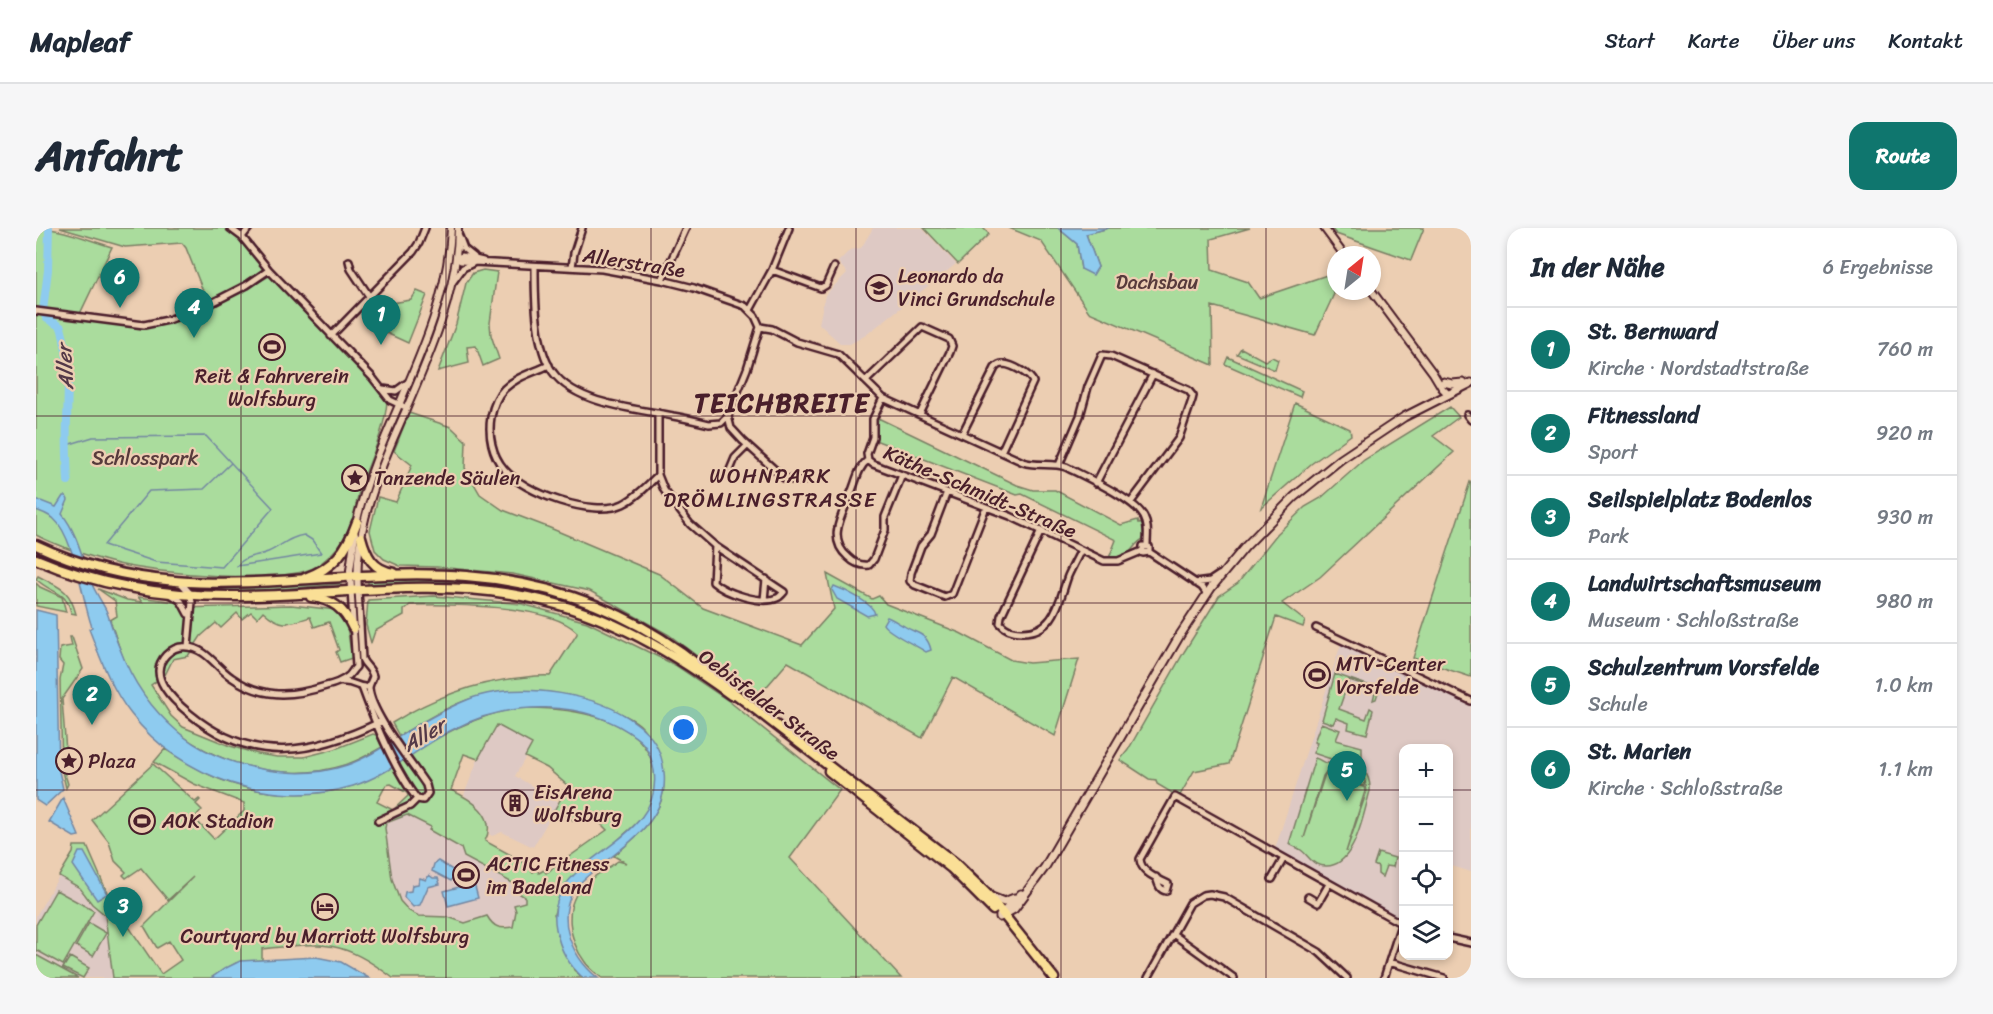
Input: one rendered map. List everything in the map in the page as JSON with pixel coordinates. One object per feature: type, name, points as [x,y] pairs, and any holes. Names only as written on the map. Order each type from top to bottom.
[{"type":"main road","points":[[1443,382],[1452,384],[1471,382]]},
{"type":"main road","points":[[1000,914],[1014,909],[1060,842],[1179,634],[1223,572],[1269,521],[1320,474],[1371,437],[1471,382]]},
{"type":"main road","points":[[296,581],[323,571],[333,564],[347,546],[357,522]]},
{"type":"main road","points":[[361,537],[368,556],[379,569],[409,575]]},
{"type":"main road","points":[[36,545],[91,566],[128,575],[176,582],[236,584],[409,575]]},
{"type":"main road","name":"Oebisfelder Straße","points":[[36,559],[73,573],[135,590],[190,596],[284,595],[354,590],[438,588],[489,591],[528,597],[588,614],[644,639],[677,658],[748,708],[936,855],[1000,914]]},
{"type":"main road","name":"Oebisfelder Straße","points":[[409,575],[465,576],[545,588],[586,600],[665,640],[922,836],[955,863],[987,894],[1000,914]]},
{"type":"main road","points":[[284,595],[319,598],[333,603],[344,611],[353,628]]},
{"type":"main road","points":[[1000,914],[1030,887]]},
{"type":"main road","points":[[987,894],[997,901],[1004,902],[1019,896]]},
{"type":"main road","points":[[1014,909],[1016,930]]},
{"type":"main road","points":[[1000,914],[1016,930],[1052,978]]},
{"type":"main road","points":[[1000,914],[1052,978]]},
{"type":"street","points":[[230,228],[242,237],[269,270],[383,390],[403,406]]},
{"type":"street","points":[[242,237],[249,228]]},
{"type":"street","points":[[331,336],[413,252],[425,228]]},
{"type":"street","points":[[353,578],[369,492],[393,420],[403,406],[408,382],[436,312],[448,257],[451,228]]},
{"type":"street","points":[[572,267],[582,228]]},
{"type":"street","points":[[662,280],[686,228]]},
{"type":"street","points":[[535,266],[538,322],[543,350],[549,365],[564,384],[587,397],[610,404],[709,424],[721,423],[728,416],[747,369],[760,327],[750,310],[772,270],[789,228]]},
{"type":"street","points":[[1324,228],[1337,246]]},
{"type":"street","points":[[365,686],[373,679],[372,672],[364,665],[354,590],[357,522],[403,406],[434,341],[451,286],[458,231]]},
{"type":"street","points":[[451,286],[463,268],[475,260],[464,249],[458,231]]},
{"type":"street","points":[[448,257],[456,258]]},
{"type":"street","name":"Allerstraße","points":[[456,258],[462,261],[475,260],[614,271],[662,280],[719,296],[750,310]]},
{"type":"street","points":[[349,261],[351,269],[369,296]]},
{"type":"street","points":[[772,270],[821,288],[826,285],[834,267]]},
{"type":"street","points":[[36,311],[144,325],[168,320],[206,306],[237,291],[269,270]]},
{"type":"street","points":[[1379,300],[1442,388],[1448,393]]},
{"type":"street","points":[[760,327],[772,329],[804,344],[841,356],[883,398],[1030,465],[1059,465],[1131,502],[1147,524],[1149,552]]},
{"type":"street","points":[[866,381],[922,327],[949,339],[952,346],[950,352],[920,414]]},
{"type":"street","points":[[1059,465],[1102,355],[1111,356],[1188,390],[1193,396],[1179,438],[1131,502]]},
{"type":"street","points":[[962,434],[995,368],[1004,364],[1029,375],[1033,382],[1028,397],[1001,452]]},
{"type":"street","points":[[549,365],[515,379],[496,400],[489,426],[492,448],[505,470],[517,481],[568,504],[605,509],[623,504],[644,489],[658,475]]},
{"type":"street","points":[[1433,373],[1443,382],[1448,393]]},
{"type":"street","points":[[1096,483],[1153,375]]},
{"type":"street","points":[[383,390],[396,391],[408,382]]},
{"type":"street","points":[[383,390],[390,400],[393,420]]},
{"type":"street","name":"Käthe-Schmidt-Straße","points":[[883,398],[873,419],[873,437],[867,454],[868,460],[873,464],[986,507],[1104,561],[1113,562],[1142,551]]},
{"type":"street","points":[[390,400],[403,406]]},
{"type":"street","points":[[658,413],[658,475],[664,490],[690,524],[715,546],[784,592],[776,599],[764,600],[719,588],[713,582],[715,546]]},
{"type":"street","points":[[728,416],[731,428],[747,446],[784,478],[797,481],[806,480]]},
{"type":"street","points":[[730,470],[735,458],[747,446]]},
{"type":"street","points":[[868,460],[862,466],[843,509],[837,532],[838,542],[843,552],[860,565],[869,565],[874,559],[885,530],[885,517],[902,475]]},
{"type":"street","points":[[947,492],[931,534],[921,546],[910,581],[945,597],[952,594],[986,507]]},
{"type":"street","points":[[1041,531],[1001,616],[1000,623],[1004,628],[1016,632],[1031,631],[1049,621],[1057,609],[1069,574],[1081,550]]},
{"type":"street","points":[[1147,545],[1142,547],[1142,551],[1146,554],[1149,552],[1207,594]]},
{"type":"street","points":[[1192,582],[1210,581],[1223,572]]},
{"type":"street","points":[[489,591],[486,584],[496,579]]},
{"type":"street","points":[[764,600],[766,579]]},
{"type":"street","points":[[176,582],[186,587],[190,596],[188,647]]},
{"type":"street","points":[[354,590],[353,628],[356,667],[351,674],[338,682],[301,694],[280,695],[264,692],[238,682],[203,652],[188,647],[176,648],[164,658],[159,669],[162,686],[191,715],[226,737],[257,747],[297,750],[338,740],[379,722]]},
{"type":"street","points":[[171,594],[181,601],[188,611],[189,619]]},
{"type":"street","points":[[1316,628],[1471,701]]},
{"type":"street","points":[[356,667],[364,665]]},
{"type":"street","points":[[351,674],[353,682]]},
{"type":"street","points":[[338,682],[353,682],[365,686]]},
{"type":"street","points":[[365,686],[384,739],[401,773],[417,799],[423,800],[428,793],[426,784],[392,734],[379,722]]},
{"type":"street","points":[[1156,877],[1144,870],[1140,859],[1175,797],[1399,922]]},
{"type":"street","points":[[378,821],[410,806],[417,799]]},
{"type":"street","points":[[1272,879],[1284,858]]},
{"type":"street","points":[[1318,903],[1329,884]]},
{"type":"street","points":[[1148,978],[1185,912],[1196,898],[1203,895],[1217,895],[1231,901],[1319,952],[1347,978]]},
{"type":"street","points":[[1308,897],[1325,907]]},
{"type":"street","points":[[1173,933],[1234,978]]},
{"type":"street","points":[[1384,978],[1399,933]]},
{"type":"street","points":[[1453,939],[1471,943]]},
{"type":"street","points":[[1389,962],[1444,978]]},
{"type":"street","points":[[1221,978],[1225,971]]},
{"type":"shaded area","name":"Leonardo da Vinci Grundschule","points":[[873,228],[922,228],[956,264],[866,335],[850,344],[841,344],[819,324],[825,295],[847,273],[838,262],[850,250],[861,248]]},
{"type":"shaded area","points":[[1341,644],[1471,705],[1471,872],[1453,866],[1453,744],[1399,744],[1399,918],[1275,849]]},
{"type":"shaded area","points":[[496,724],[533,744],[515,776],[559,802],[533,847],[502,832],[492,836],[489,834],[490,829],[479,807],[464,795],[478,759]]},
{"type":"shaded area","points":[[407,815],[431,827],[429,830],[461,848],[464,857],[520,887],[525,902],[516,911],[513,927],[495,926],[487,916],[465,923],[448,917],[419,916],[409,911],[400,901],[392,879],[385,828],[386,824]]},
{"type":"shaded area","points":[[59,876],[80,888],[92,904],[105,915],[113,978],[36,978],[36,916]]},
{"type":"green space","name":"Schlosspark","points":[[36,228],[65,232],[112,247],[78,318],[130,327],[155,326],[207,309],[271,275],[371,379],[387,401],[386,412],[349,528],[340,544],[327,558],[317,566],[301,572],[278,575],[250,577],[189,574],[118,564],[76,552],[36,535]]},
{"type":"green space","points":[[60,228],[226,228],[245,244],[265,269],[237,288],[207,301],[182,243],[125,247]]},
{"type":"green space","points":[[924,228],[983,228],[989,234],[958,264]]},
{"type":"green space","name":"Dachsbau","points":[[1009,228],[1058,228],[1077,244],[1081,269],[1098,267],[1086,234],[1109,228],[1250,228],[1211,239],[1212,270],[1248,282],[1259,298],[1327,275],[1327,300],[1331,300],[1315,335],[1212,306],[1213,365],[1089,312],[1041,241]]},
{"type":"green space","points":[[1331,228],[1424,228],[1411,260],[1381,250],[1381,246],[1371,246],[1336,234]]},
{"type":"green space","points":[[449,267],[452,267],[441,313],[408,396],[406,395],[438,313]]},
{"type":"green space","points":[[483,270],[497,272],[490,323],[491,335],[499,359],[483,366],[476,346],[467,347],[469,363],[438,371],[456,324],[466,283],[473,273]]},
{"type":"green space","points":[[417,291],[427,295],[408,343],[382,331],[390,311],[383,308],[385,304],[411,300]]},
{"type":"green space","points":[[1241,348],[1265,361],[1272,357],[1278,360],[1275,370],[1237,354]]},
{"type":"green space","points":[[1228,357],[1302,391],[1300,397],[1225,364]]},
{"type":"green space","points":[[1295,403],[1350,429],[1351,435],[1311,464],[1261,508]]},
{"type":"green space","points":[[1450,407],[1459,417],[1433,436],[1454,452],[1320,577],[1282,603],[1305,621],[1303,627],[1276,617],[1229,764],[1194,771],[1179,797],[1157,784],[1156,780],[1149,779],[1120,760],[1219,596],[1238,583],[1277,534],[1305,507],[1321,498],[1364,460]]},
{"type":"green space","points":[[409,413],[451,427],[466,441],[465,468],[480,494],[503,510],[659,574],[703,608],[802,645],[834,609],[827,574],[872,599],[879,596],[886,604],[960,633],[1011,660],[1029,663],[1079,659],[1055,736],[953,677],[922,738],[788,662],[755,700],[669,635],[590,591],[513,574],[400,566],[384,559],[375,550],[370,531],[378,497],[396,502],[412,465],[394,451]]},
{"type":"green space","points":[[878,418],[1017,485],[1033,490],[1055,490],[1121,525],[1138,520],[1139,523],[1143,522],[1145,538],[1136,544],[1127,555],[1109,558],[1116,540],[1022,494],[1017,495],[875,440]]},
{"type":"green space","points":[[1471,483],[1471,677],[1413,658]]},
{"type":"green space","points":[[92,569],[128,579],[174,585],[184,592],[155,590],[94,577]]},
{"type":"green space","points":[[38,576],[58,586],[67,594],[76,614],[71,613],[62,596],[36,579]]},
{"type":"green space","points":[[439,578],[484,582],[484,588],[368,586],[368,581]]},
{"type":"green space","points":[[341,581],[341,584],[236,593],[192,593],[187,586],[258,586]]},
{"type":"green space","points":[[36,583],[62,597],[66,612],[36,606]]},
{"type":"green space","points":[[489,583],[508,584],[549,592],[612,614],[672,649],[712,678],[624,626],[489,588]]},
{"type":"green space","points":[[98,589],[127,600],[142,602],[138,597],[176,602],[182,608],[291,605],[337,610],[346,621],[352,658],[340,662],[336,652],[339,650],[329,622],[314,627],[310,617],[285,623],[275,620],[263,611],[257,618],[251,612],[242,619],[237,613],[221,628],[216,623],[201,636],[188,656],[173,659],[165,675],[151,685],[171,716],[183,727],[230,746],[258,754],[304,757],[335,749],[373,734],[376,735],[382,747],[345,765],[317,771],[288,772],[259,769],[231,761],[204,749],[179,734],[140,692],[126,666],[110,620],[117,616],[115,601]]},
{"type":"green space","points":[[434,596],[522,604],[587,622],[675,665],[730,702],[840,790],[790,858],[901,978],[602,978],[597,974],[585,962],[575,944],[570,913],[577,893],[588,882],[618,861],[626,863],[614,856],[653,817],[661,801],[664,788],[663,778],[649,738],[637,722],[609,708],[576,697],[525,691],[490,694],[466,700],[443,710],[399,736],[392,723],[452,693],[501,680],[550,676],[577,634],[564,623],[522,611],[472,606],[410,605],[404,610],[404,615],[375,631],[371,643],[366,625],[368,600]]},
{"type":"green space","points":[[70,637],[72,637],[83,669],[62,699],[67,765],[64,771],[68,784],[66,788],[62,771],[60,680],[63,665],[59,660],[60,648],[72,646]]},
{"type":"green space","points":[[1335,674],[1379,689],[1376,699],[1373,700],[1374,688],[1349,680],[1339,709],[1366,719],[1370,708],[1373,710],[1367,734],[1348,729],[1349,723],[1336,718],[1333,724],[1322,720]]},
{"type":"green space","points":[[538,708],[601,718],[620,726],[636,737],[648,752],[654,771],[655,784],[652,802],[647,811],[559,897],[554,914],[574,970],[583,978],[393,978],[375,965],[345,950],[331,946],[301,945],[262,949],[262,960],[236,963],[211,978],[113,978],[105,915],[92,904],[80,888],[59,876],[73,853],[74,846],[87,846],[110,899],[161,974],[181,960],[169,941],[157,948],[144,926],[193,877],[168,900],[141,868],[126,878],[123,875],[126,872],[115,861],[109,842],[92,820],[153,764],[195,802],[200,800],[196,804],[202,810],[194,818],[214,839],[244,811],[244,803],[194,784],[154,762],[165,749],[213,777],[246,788],[279,793],[314,793],[331,791],[362,782],[438,738],[498,712]],"holes":[[[497,725],[532,744],[525,757],[547,768],[568,786],[551,816],[562,813],[576,822],[590,813],[607,830],[546,873],[544,870],[539,873],[537,870],[533,872],[522,861],[485,841],[488,832],[485,816],[467,798],[451,790],[464,754],[478,759]],[[391,784],[407,793],[408,796],[393,810],[377,802],[386,785]],[[407,815],[431,827],[429,830],[461,848],[464,857],[520,887],[520,894],[525,897],[525,902],[514,905],[516,911],[513,927],[498,927],[487,916],[465,923],[448,917],[419,916],[409,911],[400,901],[392,879],[386,823]]]},
{"type":"green space","points":[[1321,723],[1340,730],[1336,740],[1362,747],[1362,764],[1346,758],[1334,760],[1313,753],[1317,743],[1314,742]]},
{"type":"green space","points":[[1315,758],[1329,763],[1353,762],[1363,769],[1370,785],[1370,791],[1355,841],[1341,861],[1331,866],[1319,865],[1301,850],[1289,844]],"holes":[[[1344,764],[1357,769],[1365,780],[1332,770],[1328,771]],[[1326,772],[1364,786],[1365,781],[1367,791],[1346,852],[1366,788],[1325,774],[1304,838],[1323,776]]]},
{"type":"green space","points":[[1378,853],[1395,858],[1393,867],[1386,866],[1382,877],[1378,874],[1378,867],[1374,865]]},
{"type":"green space","points":[[56,890],[94,911],[63,965],[36,950],[36,925]]},
{"type":"green space","points":[[89,923],[106,933],[93,956],[76,946]]},
{"type":"green space","points":[[36,955],[78,978],[36,978]]},
{"type":"green space","points":[[70,957],[89,968],[83,978],[63,968]]},
{"type":"water","points":[[1058,228],[1109,228],[1086,234],[1098,267],[1093,275],[1081,269],[1077,244]]},
{"type":"water","points":[[63,496],[66,496],[68,500],[62,514],[76,538],[91,582],[106,610],[118,644],[136,683],[167,722],[194,744],[213,754],[235,762],[281,772],[326,770],[366,757],[421,723],[463,701],[497,692],[539,691],[582,698],[620,713],[642,728],[656,744],[663,764],[664,791],[658,807],[638,835],[582,881],[568,905],[566,919],[572,945],[579,958],[598,978],[583,978],[565,956],[556,929],[556,904],[567,884],[583,866],[624,835],[641,818],[652,797],[654,771],[641,741],[616,725],[594,716],[570,710],[521,709],[474,720],[452,730],[379,775],[353,786],[323,792],[292,794],[261,791],[231,783],[202,771],[175,756],[151,736],[131,714],[112,684],[89,629],[92,627],[67,539],[53,518],[36,510],[36,499],[56,507]]},
{"type":"water","points":[[834,586],[864,601],[875,614],[867,616],[837,599],[832,590]]},
{"type":"water","points":[[36,610],[56,615],[59,771],[63,789],[45,806],[36,800]]},
{"type":"water","points":[[887,617],[924,637],[931,650],[926,652],[886,628],[883,624]]},
{"type":"water","points":[[63,798],[79,836],[74,837],[49,822]]},
{"type":"water","points":[[79,852],[84,852],[107,894],[97,900],[73,865]]},
{"type":"water","points":[[438,861],[456,872],[451,881],[432,871],[434,864]]},
{"type":"water","points":[[429,875],[438,878],[440,884],[428,887],[420,905],[413,907],[404,897],[405,892],[411,891],[412,885],[418,884],[420,878],[426,880]]},
{"type":"water","points":[[474,883],[478,898],[448,906],[444,891]]},
{"type":"water","points":[[316,957],[341,962],[369,978],[211,978],[240,961]]},
{"type":"waterway","name":"Aller","points":[[49,228],[48,270],[43,311],[46,318],[61,327],[66,350],[68,481]]},
{"type":"waterway","points":[[67,445],[93,437],[206,436],[273,508],[222,567],[156,562],[104,545],[149,491],[204,489],[231,463]]},
{"type":"waterway","points":[[304,535],[312,540],[321,553],[237,566],[248,558],[268,552],[289,540],[304,535]]},
{"type":"place","name":"Leonardo da Vinci Grundschule","points":[[879,288]]},
{"type":"place","name":"St. Marien","points":[[120,308]]},
{"type":"place","name":"Landwirtschaftsmuseum","points":[[194,338]]},
{"type":"place","name":"St. Bernward","points":[[381,345]]},
{"type":"place","name":"Reit & Fahrverein Wolfsburg","points":[[272,347]]},
{"type":"place","name":"Tanzende Säulen","points":[[355,478]]},
{"type":"place","name":"MTV-Center Vorsfelde","points":[[1317,675]]},
{"type":"place","name":"Fitnessland","points":[[92,725]]},
{"type":"place","name":"Plaza","points":[[69,761]]},
{"type":"place","name":"Schulzentrum Vorsfelde","points":[[1347,801]]},
{"type":"place","name":"EisArena Wolfsburg","points":[[515,803]]},
{"type":"place","name":"AOK Stadion","points":[[142,821]]},
{"type":"place","name":"ACTIC Fitness im Badeland","points":[[466,875]]},
{"type":"place","name":"Courtyard by Marriott Wolfsburg","points":[[325,907]]},
{"type":"place","name":"Seilspielplatz Bodenlos","points":[[123,937]]},
{"type":"district","name":"TEICHBREITE","points":[[782,403]]},
{"type":"district","name":"WOHNPARK DRÖMLINGSTRASSE","points":[[770,488]]}]
